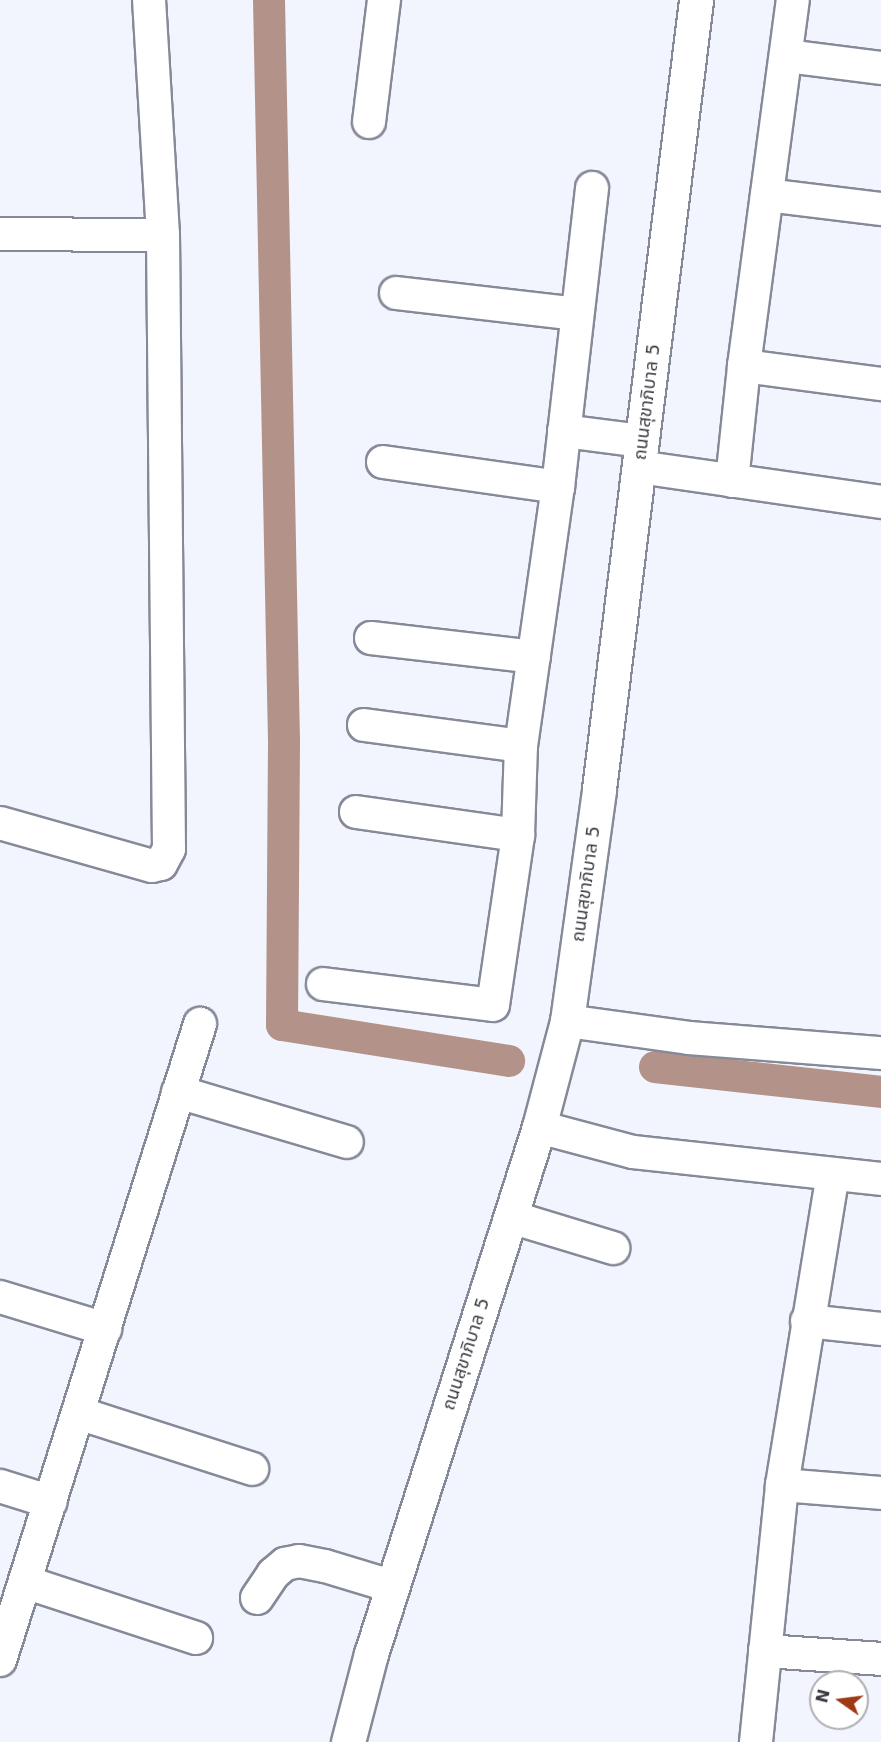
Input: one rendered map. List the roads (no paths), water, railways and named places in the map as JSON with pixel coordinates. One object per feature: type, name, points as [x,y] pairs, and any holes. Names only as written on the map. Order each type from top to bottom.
[{"type":"street","points":[[0,823],[152,866],[161,864],[170,849],[163,235],[149,0]]},
{"type":"street","points":[[369,122],[384,0]]},
{"type":"street","name":"ถนนสุขาภิบาล 5","points":[[348,1742],[392,1586],[539,1127],[567,1021],[641,454],[696,0]]},
{"type":"street","points":[[732,481],[744,366],[793,0]]},
{"type":"street","points":[[786,56],[881,68]]},
{"type":"street","points":[[323,984],[493,1005],[518,835],[521,746],[558,487],[592,188]]},
{"type":"street","points":[[766,195],[881,208]]},
{"type":"street","points":[[0,234],[163,235]]},
{"type":"street","points":[[396,293],[577,314]]},
{"type":"street","points":[[744,366],[881,384]]},
{"type":"street","points":[[564,431],[732,481],[881,502]]},
{"type":"street","points":[[383,462],[558,487]]},
{"type":"street","points":[[371,638],[534,657]]},
{"type":"street","points":[[364,725],[521,746]]},
{"type":"street","points":[[356,812],[518,835]]},
{"type":"street","points":[[567,1021],[689,1038],[881,1053]]},
{"type":"street","points":[[0,1660],[200,1024]]},
{"type":"street","points":[[178,1092],[347,1142]]},
{"type":"street","points":[[539,1127],[633,1152],[881,1179]]},
{"type":"street","points":[[756,1742],[782,1485],[832,1174]]},
{"type":"street","points":[[511,1217],[613,1248]]},
{"type":"street","points":[[0,1297],[105,1329]]},
{"type":"street","points":[[807,1321],[881,1329]]},
{"type":"street","points":[[78,1413],[252,1469]]},
{"type":"street","points":[[782,1485],[881,1493]]},
{"type":"street","points":[[0,1486],[51,1502]]},
{"type":"street","points":[[257,1598],[273,1574],[285,1564],[298,1561],[325,1566],[392,1586]]},
{"type":"street","points":[[24,1582],[196,1638]]},
{"type":"street","points":[[765,1651],[881,1659]]},
{"type":"waterway","points":[[269,0],[284,742],[282,1025],[509,1061]]},
{"type":"waterway","points":[[655,1067],[881,1092]]}]
